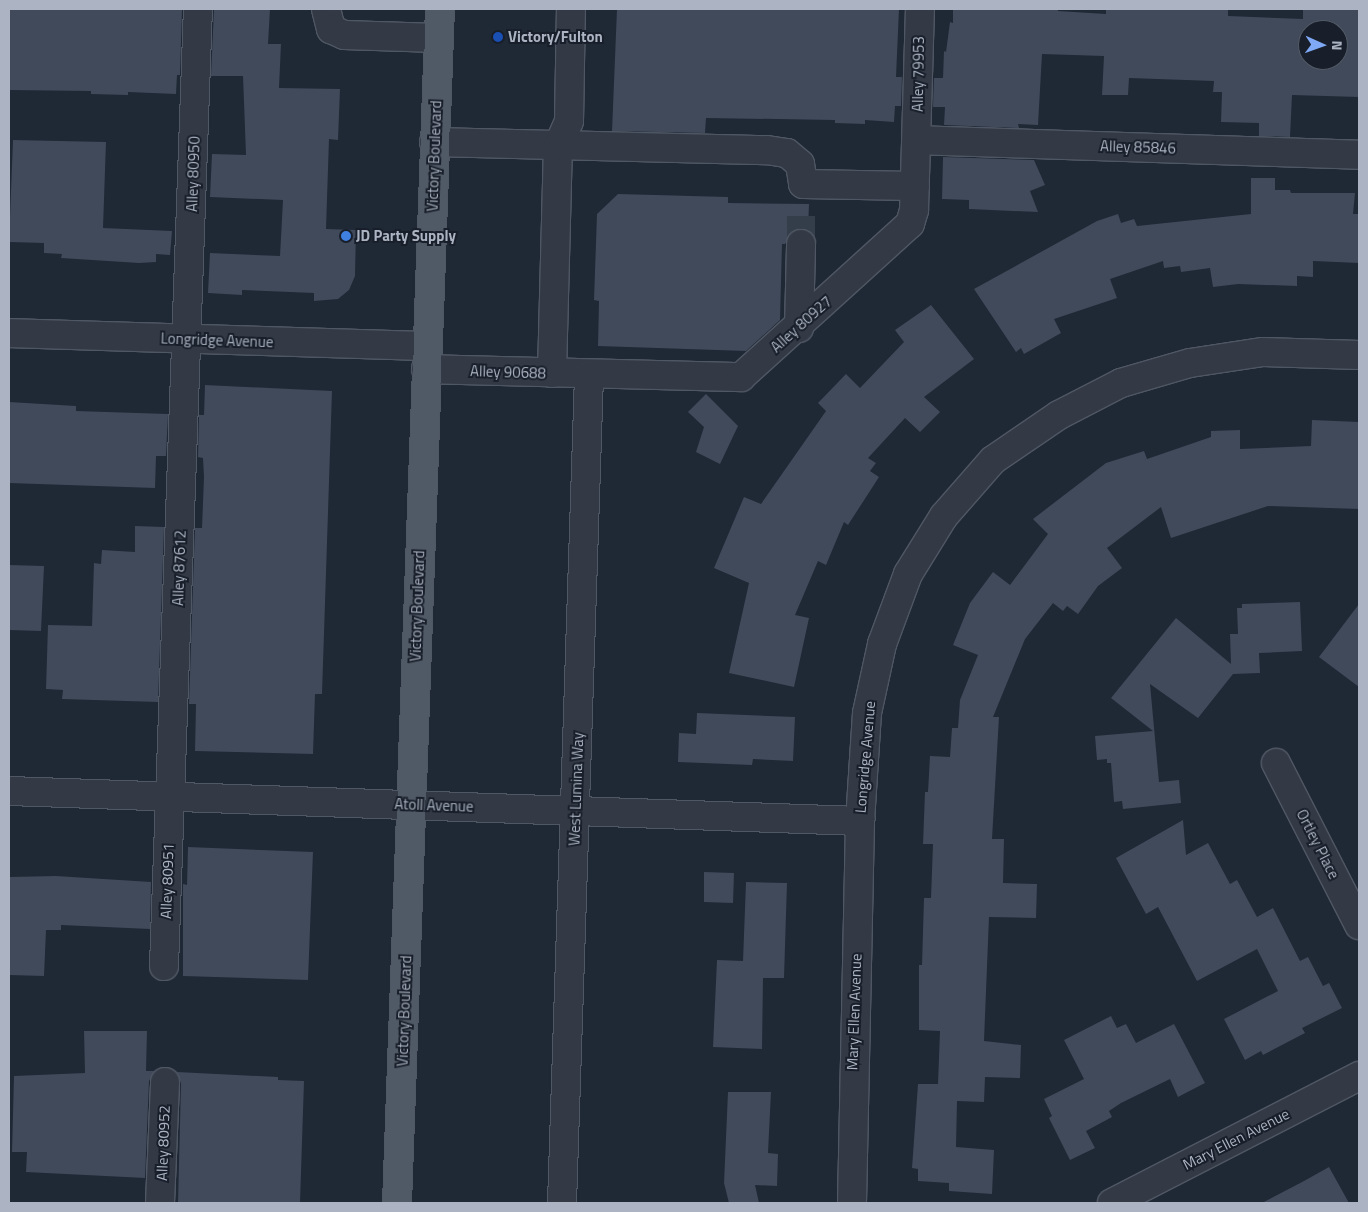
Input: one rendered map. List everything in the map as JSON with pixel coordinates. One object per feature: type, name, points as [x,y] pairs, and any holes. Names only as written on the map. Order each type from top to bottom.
[{"type":"main road","name":"Victory Boulevard","points":[[397,1203],[440,9]]},
{"type":"street","name":"Alley 80950","points":[[188,339],[198,9]]},
{"type":"street","points":[[326,9],[331,29],[344,35],[438,38]]},
{"type":"street","points":[[552,373],[558,146],[569,121],[570,9]]},
{"type":"street","name":"Alley 79953","points":[[917,140],[920,9]]},
{"type":"street","name":"Alley 85846","points":[[917,140],[1359,155]]},
{"type":"street","name":"Alley 80927","points":[[589,375],[741,378],[799,328],[910,224],[915,186],[917,140]]},
{"type":"street","points":[[434,142],[773,151],[787,153],[800,164],[802,194],[915,186]]},
{"type":"street","points":[[799,328],[801,244]]},
{"type":"street","name":"Longridge Avenue","points":[[9,333],[188,339],[426,357]]},
{"type":"street","name":"Alley 87612","points":[[170,797],[188,339]]},
{"type":"street","name":"Longridge Avenue","points":[[860,821],[866,713],[882,644],[908,574],[938,524],[993,460],[1058,415],[1121,383],[1190,363],[1263,352],[1359,355]]},
{"type":"street","name":"Alley 90688","points":[[426,357],[552,373],[589,375]]},
{"type":"street","name":"West Lumina Way","points":[[562,1203],[589,375]]},
{"type":"street","name":"Ortley Place","points":[[1276,763],[1359,925]]},
{"type":"street","name":"Atoll Avenue","points":[[9,791],[860,821]]},
{"type":"street","name":"Alley 80951","points":[[164,966],[170,797]]},
{"type":"street","name":"Mary Ellen Avenue","points":[[852,1203],[860,821]]},
{"type":"street","name":"Mary Ellen Avenue","points":[[1112,1203],[1359,1076]]},
{"type":"street","name":"Alley 80952","points":[[160,1203],[165,1082]]},
{"type":"building","points":[[9,9],[182,9],[180,75],[177,75],[176,94],[128,92],[128,95],[91,94],[91,91],[9,90]]},
{"type":"building","points":[[214,9],[270,9],[268,44],[281,44],[279,88],[340,89],[338,140],[329,139],[326,229],[356,230],[355,276],[349,290],[338,299],[314,301],[314,293],[242,290],[242,295],[208,293],[210,253],[280,256],[283,200],[210,197],[212,154],[246,155],[243,76],[211,76]]},
{"type":"building","points":[[617,9],[899,9],[896,77],[902,77],[901,106],[895,106],[894,122],[865,120],[865,124],[835,123],[835,120],[706,118],[705,133],[612,131]]},
{"type":"building","points":[[953,9],[1058,9],[1058,11],[1106,14],[1106,9],[1228,9],[1228,16],[1303,19],[1303,9],[1359,10],[1359,97],[1292,95],[1290,137],[1259,136],[1259,123],[1221,122],[1222,92],[1213,92],[1214,81],[1129,78],[1128,95],[1102,95],[1104,56],[1042,54],[1038,125],[1018,124],[1019,128],[944,125],[945,107],[933,107],[934,78],[943,78],[944,51],[946,52],[950,22],[953,23]]},
{"type":"building","points":[[13,140],[106,142],[103,228],[172,231],[170,255],[156,254],[156,262],[139,263],[61,258],[62,254],[44,253],[44,243],[9,242]]},
{"type":"building","points":[[943,157],[1034,160],[1045,185],[1030,191],[1038,212],[969,209],[969,200],[942,199]]},
{"type":"building","points":[[1251,178],[1275,178],[1275,190],[1290,190],[1291,193],[1355,193],[1353,214],[1359,214],[1359,263],[1313,261],[1313,277],[1297,276],[1297,286],[1238,284],[1213,287],[1210,268],[1181,272],[1180,266],[1164,268],[1163,261],[1110,279],[1117,298],[1054,319],[1061,333],[1024,354],[1021,348],[1016,352],[974,289],[1097,221],[1118,214],[1121,223],[1134,219],[1137,226],[1251,214]]},
{"type":"building","points":[[618,194],[728,197],[728,203],[809,204],[808,230],[794,230],[785,244],[782,244],[780,320],[746,351],[598,346],[599,301],[594,300],[597,214]]},
{"type":"building","points":[[931,305],[974,359],[924,397],[940,412],[920,432],[905,418],[868,458],[876,463],[870,471],[879,477],[848,525],[844,522],[826,565],[818,561],[795,615],[809,618],[794,687],[729,673],[749,583],[714,568],[744,497],[761,504],[826,411],[818,403],[846,374],[860,388],[904,342],[895,330]]},
{"type":"building","points":[[205,385],[332,391],[322,694],[315,694],[313,754],[195,751],[196,704],[189,704],[195,528],[202,528],[204,477],[203,458],[198,457],[199,415],[204,415]]},
{"type":"building","points":[[706,394],[738,426],[720,464],[696,452],[704,427],[688,412]]},
{"type":"building","points":[[9,402],[76,406],[76,411],[168,414],[166,456],[156,456],[155,488],[9,483]]},
{"type":"building","points":[[1312,420],[1359,422],[1359,509],[1268,506],[1171,538],[1161,507],[1107,548],[1122,568],[1098,586],[1078,614],[1067,606],[1063,611],[1053,603],[1025,639],[993,717],[999,717],[992,839],[1004,839],[1003,883],[1037,884],[1036,918],[989,917],[984,1041],[1021,1045],[1020,1078],[985,1077],[984,1102],[957,1101],[956,1147],[994,1150],[992,1194],[949,1191],[949,1183],[918,1181],[918,1169],[912,1168],[918,1084],[938,1084],[940,1031],[919,1030],[919,965],[922,965],[924,898],[931,898],[933,844],[923,844],[925,792],[928,792],[930,756],[950,757],[952,728],[958,728],[960,700],[978,655],[953,645],[970,603],[993,572],[1010,585],[1048,534],[1033,519],[1106,463],[1144,451],[1147,459],[1211,437],[1211,431],[1240,430],[1240,449],[1311,446]]},
{"type":"building","points":[[135,526],[164,527],[158,702],[62,699],[63,690],[46,689],[48,625],[92,626],[94,563],[101,564],[102,550],[135,552]]},
{"type":"building","points":[[9,565],[44,566],[41,631],[9,630]]},
{"type":"building","points":[[1300,602],[1302,651],[1259,653],[1260,673],[1233,674],[1198,718],[1150,684],[1159,782],[1179,780],[1181,803],[1123,809],[1122,801],[1114,802],[1111,763],[1107,763],[1107,759],[1097,760],[1095,736],[1153,731],[1111,698],[1176,618],[1231,664],[1230,634],[1238,634],[1237,608],[1242,608],[1242,604]]},
{"type":"building","points":[[1359,604],[1359,687],[1319,657]]},
{"type":"building","points":[[697,713],[795,717],[793,761],[753,759],[752,765],[678,762],[679,733],[696,734]]},
{"type":"building","points":[[1183,820],[1186,855],[1208,843],[1230,884],[1237,880],[1257,917],[1273,908],[1300,961],[1308,957],[1323,986],[1329,983],[1342,1008],[1302,1028],[1305,1033],[1263,1055],[1261,1051],[1245,1060],[1224,1019],[1278,991],[1257,949],[1197,981],[1158,907],[1146,914],[1116,858]]},
{"type":"building","points":[[188,847],[313,852],[308,980],[183,976],[183,884],[187,885]]},
{"type":"building","points":[[704,872],[734,873],[733,903],[704,902]]},
{"type":"building","points":[[56,876],[151,882],[150,929],[61,925],[61,930],[46,930],[44,976],[9,975],[9,877]]},
{"type":"building","points":[[746,882],[787,883],[784,978],[763,978],[762,1049],[713,1047],[717,960],[743,961]]},
{"type":"building","points":[[1111,1016],[1117,1028],[1126,1024],[1136,1043],[1174,1024],[1205,1083],[1178,1097],[1170,1079],[1121,1103],[1109,1111],[1112,1117],[1086,1131],[1095,1148],[1070,1160],[1049,1118],[1052,1116],[1044,1099],[1084,1079],[1064,1040]]},
{"type":"building","points":[[84,1031],[147,1031],[146,1071],[154,1071],[149,1081],[145,1178],[26,1172],[27,1152],[12,1152],[14,1076],[85,1073]]},
{"type":"building","points":[[177,1072],[278,1077],[278,1080],[304,1081],[300,1203],[178,1203],[181,1083]]},
{"type":"building","points":[[728,1092],[771,1092],[768,1153],[778,1154],[777,1186],[755,1185],[759,1203],[729,1203],[724,1183]]},
{"type":"building","points":[[1329,1167],[1349,1203],[1262,1203],[1304,1181]]},
{"type":"tunnel","points":[[801,204],[801,244]]},
{"type":"place","name":"Victory/Fulton","points":[[498,37]]},
{"type":"place","name":"JD Party Supply","points":[[346,236]]}]
